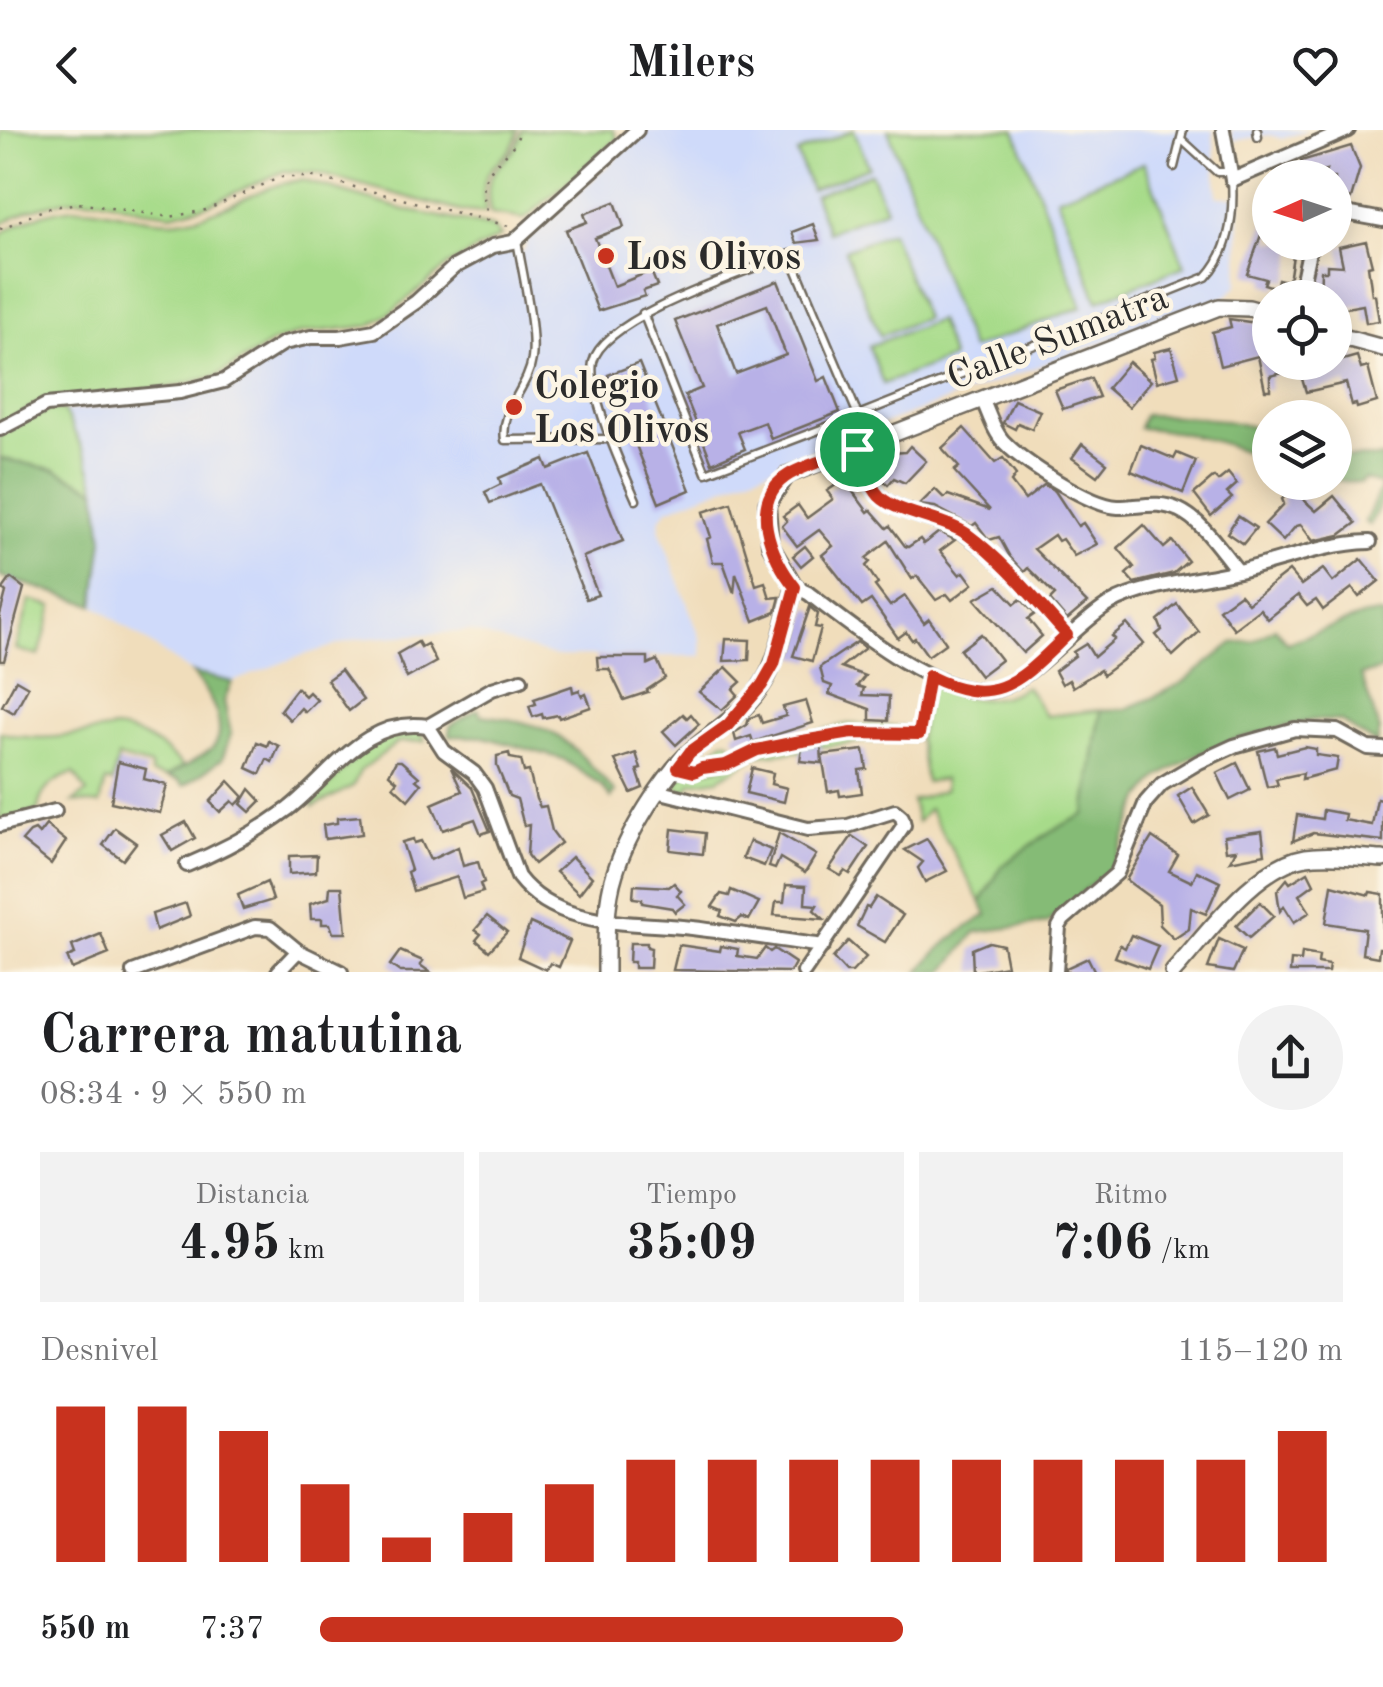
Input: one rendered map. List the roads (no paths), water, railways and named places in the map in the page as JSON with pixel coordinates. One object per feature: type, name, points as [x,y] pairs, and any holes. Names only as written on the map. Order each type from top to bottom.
[{"type":"street","points":[[0,429],[46,405],[180,392],[224,381],[284,343],[374,331],[416,302],[454,267],[522,234],[638,130]]},
{"type":"street","points":[[1223,130],[1231,176],[1348,130]]},
{"type":"street","points":[[1352,215],[1383,220]]},
{"type":"street","name":"Calle Sumatra","points":[[795,587],[770,545],[767,504],[788,475],[1219,308],[1252,309]]},
{"type":"street","points":[[1352,340],[1383,348]]},
{"type":"street","points":[[982,401],[1001,440],[1033,465],[1098,502],[1117,507],[1163,504],[1182,512],[1238,571]]},
{"type":"street","points":[[857,449],[877,495],[890,506],[928,515],[966,534],[1067,635]]},
{"type":"street","points":[[606,972],[615,871],[657,791],[690,752],[728,725],[762,685],[774,664],[795,587],[929,676],[951,687],[988,691],[1019,681],[1067,635],[1114,601],[1370,542]]},
{"type":"street","points":[[187,865],[210,856],[286,810],[343,755],[383,729],[428,726],[492,689],[521,680]]},
{"type":"street","points":[[428,726],[444,751],[474,773],[485,788],[524,885],[555,906],[608,922],[688,927],[822,946]]},
{"type":"street","points":[[1056,972],[1059,927],[1117,872],[1146,802],[1162,784],[1234,746],[1295,729],[1337,731],[1368,748],[1383,748]]},
{"type":"street","points":[[657,791],[808,830],[848,826],[884,812],[902,817],[904,826],[804,972]]},
{"type":"street","points":[[0,825],[56,811]]},
{"type":"street","points":[[1174,972],[1255,883],[1280,866],[1302,857],[1328,855],[1383,859]]},
{"type":"street","points":[[133,972],[256,927],[270,928],[298,951],[341,972]]},
{"type":"street","points":[[278,972],[298,951]]},
{"type":"lane","points":[[1174,167],[1183,130]]},
{"type":"lane","points":[[643,314],[706,473],[1206,277],[1218,265],[1225,248],[1233,197],[1231,176],[1217,172],[1182,140]]},
{"type":"lane","points":[[522,234],[534,354],[528,380],[511,404],[505,440],[610,439]]},
{"type":"lane","points":[[636,500],[610,439],[593,376],[594,359],[607,338],[643,314],[790,254],[858,414]]},
{"type":"place","name":"Los Olivos","points":[[606,256]]},
{"type":"place","name":"Colegio Los Olivos","points":[[514,407]]}]
